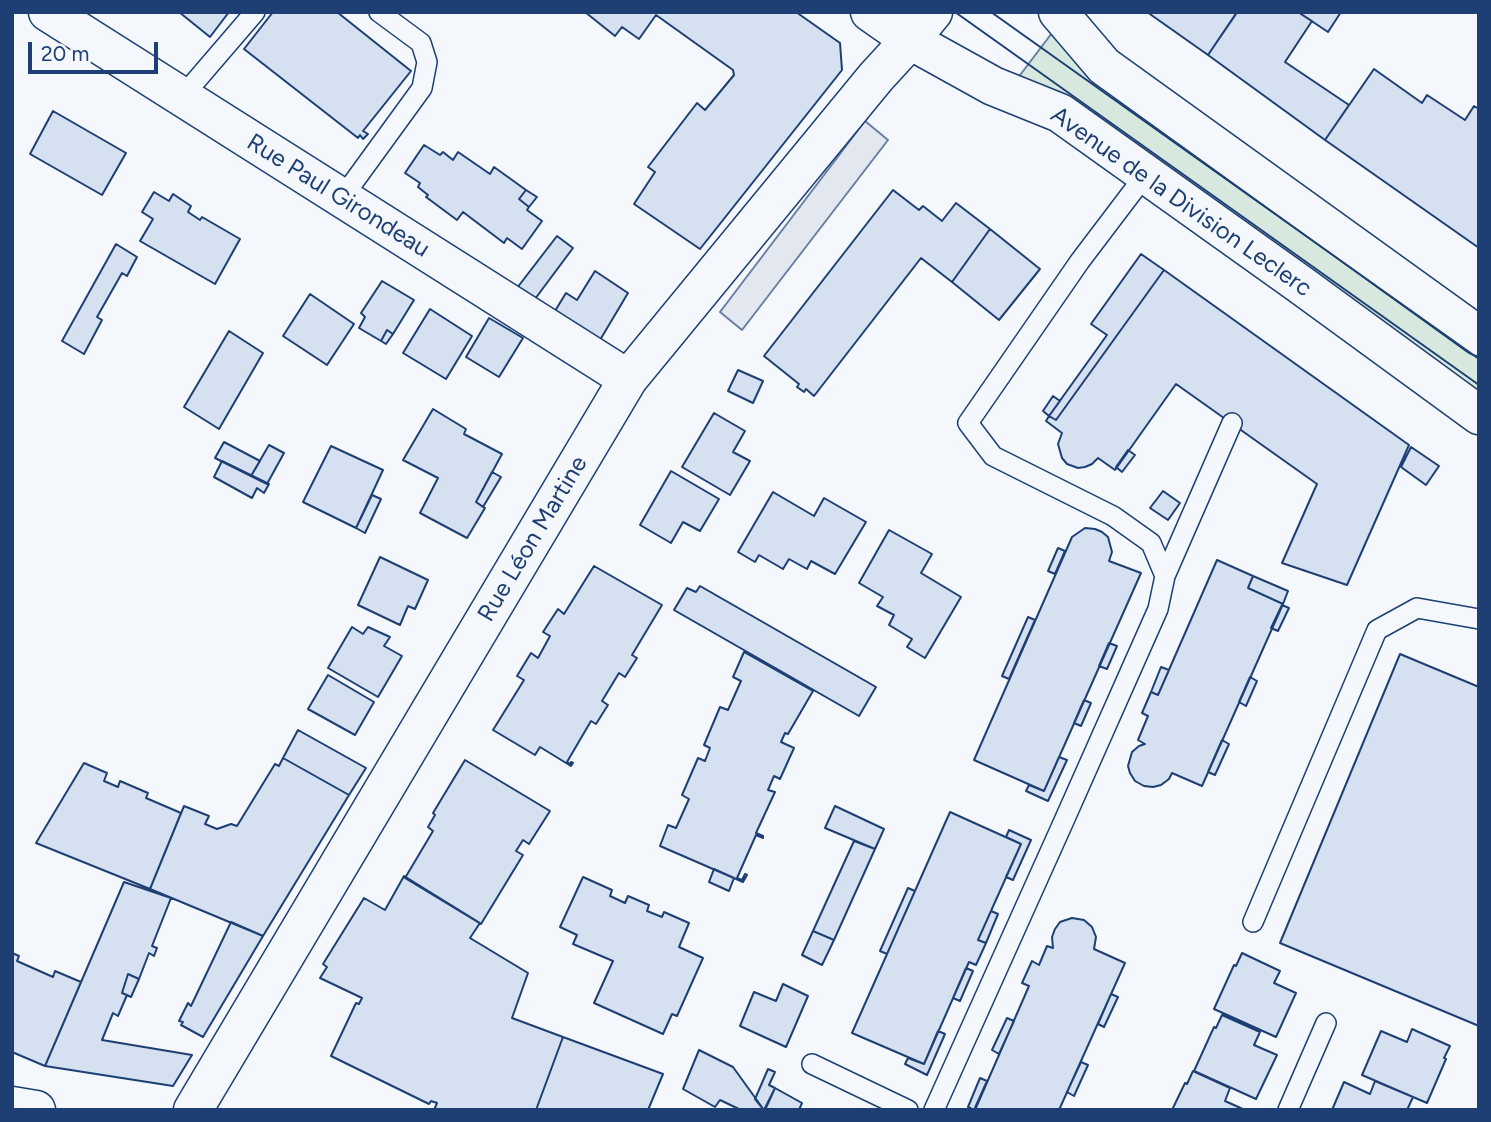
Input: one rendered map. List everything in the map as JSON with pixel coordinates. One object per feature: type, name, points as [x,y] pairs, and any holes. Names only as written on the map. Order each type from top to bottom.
[{"type":"street","name":"Rue Paul Girondeau","points":[[48,12],[628,379]]},
{"type":"street","name":"Avenue de la Division Leclerc","points":[[870,12],[922,26],[992,86],[1060,113],[1479,415]]},
{"type":"street","points":[[1058,12],[1104,66],[1479,336]]},
{"type":"street","name":"Rue Léon Martine","points":[[193,1110],[628,379],[876,77],[922,26]]},
{"type":"street","points":[[12,1106],[36,1110]]},
{"type":"lane","points":[[182,97],[255,12]]},
{"type":"lane","points":[[342,198],[422,88],[427,62],[421,43],[379,12]]},
{"type":"lane","points":[[1146,173],[1080,261],[968,423],[993,456],[1113,516],[1151,543],[1165,576]]},
{"type":"lane","points":[[934,1110],[1158,609],[1165,576],[1232,424]]},
{"type":"lane","points":[[1253,922],[1377,630],[1417,608],[1479,619]]},
{"type":"lane","points":[[1288,1110],[1326,1023]]},
{"type":"lane","points":[[812,1064],[908,1110]]},
{"type":"shaded area","points":[[1055,29],[1479,346],[1479,398],[1014,83]]},
{"type":"shaded area","points":[[865,121],[888,140],[742,330],[720,312]]},
{"type":"building","points":[[179,12],[229,12],[210,37]]},
{"type":"building","points":[[273,12],[337,12],[411,71],[363,131],[368,134],[363,139],[360,135],[358,138],[244,49]]},
{"type":"building","points":[[585,12],[796,12],[840,43],[842,70],[700,249],[634,204],[655,172],[648,167],[697,103],[705,110],[734,75],[733,70],[656,15],[639,39],[622,27],[615,36]]},
{"type":"building","points":[[1147,12],[1234,12],[1236,14],[1208,55]]},
{"type":"building","points":[[1237,12],[1298,12],[1312,21],[1285,62],[1349,105],[1325,140],[1208,55]]},
{"type":"building","points":[[1298,12],[1341,12],[1328,32]]},
{"type":"building","points":[[1374,69],[1422,103],[1427,95],[1465,120],[1474,106],[1479,109],[1479,248],[1325,140]]},
{"type":"building","points":[[53,111],[126,153],[102,195],[30,154]]},
{"type":"building","points":[[424,145],[440,155],[443,152],[453,160],[458,152],[490,174],[494,167],[526,190],[519,199],[529,207],[527,210],[542,221],[522,249],[507,238],[504,243],[463,212],[457,220],[426,197],[428,195],[418,187],[420,183],[405,173]]},
{"type":"building","points":[[526,190],[537,197],[529,207],[519,199]]},
{"type":"building","points":[[893,190],[919,210],[923,206],[942,221],[956,203],[990,229],[952,282],[921,258],[814,396],[806,389],[804,392],[797,387],[799,384],[764,356]]},
{"type":"building","points":[[154,192],[169,201],[173,194],[191,206],[188,212],[240,239],[215,284],[140,241],[153,219],[142,212]]},
{"type":"building","points":[[990,229],[1040,269],[999,320],[952,282]]},
{"type":"building","points":[[557,236],[573,248],[535,299],[517,288]]},
{"type":"building","points":[[116,244],[137,257],[127,276],[122,273],[97,317],[102,320],[84,354],[62,341]]},
{"type":"building","points":[[1141,254],[1164,270],[1056,420],[1049,416],[1107,335],[1091,324]]},
{"type":"building","points":[[1164,270],[1409,445],[1347,585],[1282,563],[1317,484],[1176,384],[1115,470],[1098,458],[1092,464],[1078,468],[1067,464],[1062,458],[1058,444],[1062,433],[1046,421],[1049,416],[1056,420]]},
{"type":"building","points":[[595,271],[628,293],[600,340],[555,311],[566,293],[577,300]]},
{"type":"building","points":[[382,281],[414,300],[393,334],[387,330],[381,341],[359,328],[365,317],[361,313]]},
{"type":"building","points":[[310,294],[354,324],[327,365],[283,336]]},
{"type":"building","points":[[430,309],[472,336],[446,379],[403,353]]},
{"type":"building","points":[[489,318],[523,338],[499,377],[466,357]]},
{"type":"building","points":[[387,330],[393,334],[386,344],[381,341]]},
{"type":"building","points":[[229,331],[263,353],[219,429],[184,407]]},
{"type":"building","points":[[738,370],[763,381],[753,403],[728,391]]},
{"type":"building","points":[[1053,396],[1060,401],[1049,416],[1043,411]]},
{"type":"building","points":[[433,409],[466,429],[464,434],[502,454],[476,502],[485,508],[467,538],[420,513],[438,478],[403,460]]},
{"type":"building","points":[[714,413],[745,431],[733,452],[750,461],[730,495],[682,467]]},
{"type":"building","points":[[224,442],[260,461],[251,476],[215,458]]},
{"type":"building","points":[[269,445],[284,453],[267,484],[251,476]]},
{"type":"building","points":[[331,446],[383,470],[356,528],[303,502]]},
{"type":"building","points":[[1411,447],[1439,466],[1426,485],[1401,467]]},
{"type":"building","points":[[1128,450],[1135,455],[1122,472],[1116,467]]},
{"type":"building","points":[[222,461],[269,484],[264,493],[257,488],[252,498],[214,477]]},
{"type":"building","points":[[671,471],[719,499],[700,531],[683,522],[671,543],[640,525]]},
{"type":"building","points":[[492,472],[501,477],[483,507],[476,502]]},
{"type":"building","points":[[1163,491],[1180,503],[1168,520],[1150,508]]},
{"type":"building","points":[[773,492],[814,516],[824,498],[866,522],[835,574],[811,561],[807,569],[789,559],[783,569],[759,555],[755,562],[738,552]]},
{"type":"building","points":[[372,495],[381,499],[365,533],[356,528]]},
{"type":"building","points":[[1085,528],[1095,529],[1108,537],[1112,552],[1109,561],[1141,573],[1044,791],[974,760],[1072,537]]},
{"type":"building","points":[[889,530],[932,554],[921,573],[961,597],[925,658],[907,647],[912,639],[889,625],[894,615],[877,606],[883,597],[859,583]]},
{"type":"building","points":[[1058,548],[1065,551],[1055,574],[1048,571]]},
{"type":"building","points":[[380,557],[428,580],[415,609],[408,606],[400,625],[358,605]]},
{"type":"building","points":[[1217,560],[1253,576],[1248,588],[1283,604],[1202,786],[1172,773],[1161,785],[1144,786],[1135,781],[1128,766],[1132,752],[1145,744],[1138,740],[1148,716],[1142,713],[1151,692],[1158,695]]},
{"type":"building","points":[[594,566],[662,605],[632,655],[637,658],[625,677],[619,673],[602,701],[608,705],[596,724],[591,721],[567,762],[573,763],[571,766],[540,747],[535,755],[493,730],[524,680],[517,676],[531,653],[538,658],[550,636],[543,632],[558,609],[564,614]]},
{"type":"building","points":[[1253,576],[1288,591],[1283,604],[1248,588]]},
{"type":"building","points":[[700,586],[876,687],[859,716],[674,610],[687,588],[696,592]]},
{"type":"building","points":[[1282,605],[1289,608],[1278,631],[1271,628]]},
{"type":"building","points":[[1028,617],[1035,620],[1009,679],[1002,676]]},
{"type":"building","points":[[352,627],[363,634],[368,627],[390,637],[384,646],[402,656],[378,697],[328,668]]},
{"type":"building","points":[[1109,643],[1117,646],[1107,669],[1099,666]]},
{"type":"building","points":[[744,652],[813,691],[781,742],[794,748],[780,779],[774,776],[768,790],[775,792],[756,833],[763,838],[756,835],[737,878],[742,880],[745,874],[747,875],[743,882],[660,846],[668,825],[676,828],[689,799],[682,795],[698,758],[705,761],[710,748],[704,745],[720,707],[728,710],[741,681],[733,677]]},
{"type":"building","points":[[1400,654],[1479,687],[1479,1026],[1280,943]]},
{"type":"building","points":[[1161,667],[1169,670],[1158,695],[1151,692]]},
{"type":"building","points":[[328,675],[374,702],[355,735],[308,709]]},
{"type":"building","points":[[1250,677],[1257,681],[1246,706],[1239,702]]},
{"type":"building","points":[[1084,700],[1091,703],[1081,726],[1074,723]]},
{"type":"building","points":[[298,730],[366,768],[349,795],[283,758]]},
{"type":"building","points":[[1222,740],[1229,744],[1215,775],[1208,772]]},
{"type":"building","points":[[1059,757],[1067,760],[1048,801],[1026,791],[1029,785],[1044,791]]},
{"type":"building","points":[[283,758],[349,795],[263,936],[150,889],[184,806],[209,816],[205,824],[217,829],[231,824],[237,826],[275,764],[279,766]]},
{"type":"building","points":[[465,760],[550,811],[529,844],[523,840],[516,851],[523,855],[481,924],[405,878],[433,831],[428,827],[435,815],[433,813]]},
{"type":"building","points":[[84,763],[107,773],[104,781],[118,787],[120,781],[148,793],[146,798],[181,813],[150,889],[36,843]]},
{"type":"building","points":[[835,806],[884,829],[875,849],[825,828]]},
{"type":"building","points":[[950,812],[1021,844],[978,940],[986,943],[976,965],[969,962],[924,1064],[852,1033]]},
{"type":"building","points":[[1009,830],[1031,840],[1013,880],[1006,877],[1021,844],[1006,837]]},
{"type":"building","points":[[854,841],[875,849],[834,940],[813,931]]},
{"type":"building","points":[[714,869],[734,878],[729,891],[709,882]]},
{"type":"building","points":[[404,876],[480,923],[470,938],[528,973],[512,1018],[563,1037],[536,1110],[434,1110],[437,1103],[431,1101],[429,1104],[331,1056],[356,1003],[359,1004],[362,998],[320,978],[327,967],[323,964],[364,898],[385,910]]},
{"type":"building","points":[[583,877],[612,890],[610,896],[625,903],[628,896],[649,905],[647,911],[662,917],[664,912],[689,923],[679,947],[703,958],[677,1016],[672,1014],[663,1034],[594,1003],[613,961],[573,944],[577,935],[560,927]]},
{"type":"building","points":[[124,882],[171,898],[152,946],[157,948],[154,956],[149,953],[139,979],[128,974],[122,993],[127,995],[118,1016],[113,1013],[102,1040],[192,1055],[173,1086],[45,1066]]},
{"type":"building","points":[[908,888],[915,891],[887,954],[880,951]]},
{"type":"building","points":[[991,911],[998,914],[986,943],[978,940]]},
{"type":"building","points":[[1072,918],[1084,920],[1092,927],[1096,937],[1094,949],[1125,963],[1059,1110],[975,1110],[1029,986],[1022,983],[1032,961],[1039,965],[1047,946],[1053,948],[1052,937],[1055,929],[1060,922]]},
{"type":"building","points":[[231,922],[263,936],[203,1037],[181,1025],[183,1022],[179,1021],[188,1003],[191,1006]]},
{"type":"building","points":[[813,931],[834,940],[822,965],[802,955]]},
{"type":"building","points":[[12,953],[19,956],[17,961],[53,977],[55,971],[81,982],[45,1066],[12,1052]]},
{"type":"building","points":[[1242,953],[1280,971],[1274,983],[1296,993],[1276,1037],[1214,1009]]},
{"type":"building","points":[[966,968],[973,971],[960,1001],[953,998]]},
{"type":"building","points":[[128,974],[139,979],[131,997],[122,993]]},
{"type":"building","points":[[783,984],[808,996],[786,1047],[740,1026],[754,992],[776,1001]]},
{"type":"building","points":[[1111,994],[1118,997],[1104,1027],[1098,1024]]},
{"type":"building","points":[[1222,1015],[1260,1032],[1254,1045],[1277,1055],[1256,1099],[1194,1071]]},
{"type":"building","points":[[1007,1018],[1014,1021],[999,1054],[992,1050]]},
{"type":"building","points":[[1412,1029],[1450,1046],[1427,1103],[1362,1075],[1381,1031],[1407,1042]]},
{"type":"building","points":[[938,1031],[945,1034],[927,1075],[905,1064],[908,1058],[924,1064]]},
{"type":"building","points":[[563,1037],[663,1074],[648,1110],[536,1110]]},
{"type":"building","points":[[699,1050],[733,1067],[764,1110],[741,1110],[720,1100],[715,1107],[683,1089]]},
{"type":"building","points":[[1081,1062],[1088,1065],[1074,1096],[1067,1092]]},
{"type":"building","points":[[768,1069],[775,1072],[769,1085],[775,1088],[764,1110],[755,1099]]},
{"type":"building","points":[[1193,1071],[1230,1088],[1225,1101],[1245,1110],[1172,1110]]},
{"type":"building","points":[[980,1078],[987,1081],[974,1110],[968,1107]]},
{"type":"building","points":[[1375,1081],[1413,1097],[1407,1110],[1332,1110],[1344,1082],[1370,1094]]},
{"type":"building","points":[[775,1088],[802,1103],[799,1110],[765,1110]]},
{"type":"tram line","points":[[955,12],[1479,385]]},
{"type":"tram line","points":[[991,12],[1479,359]]}]
